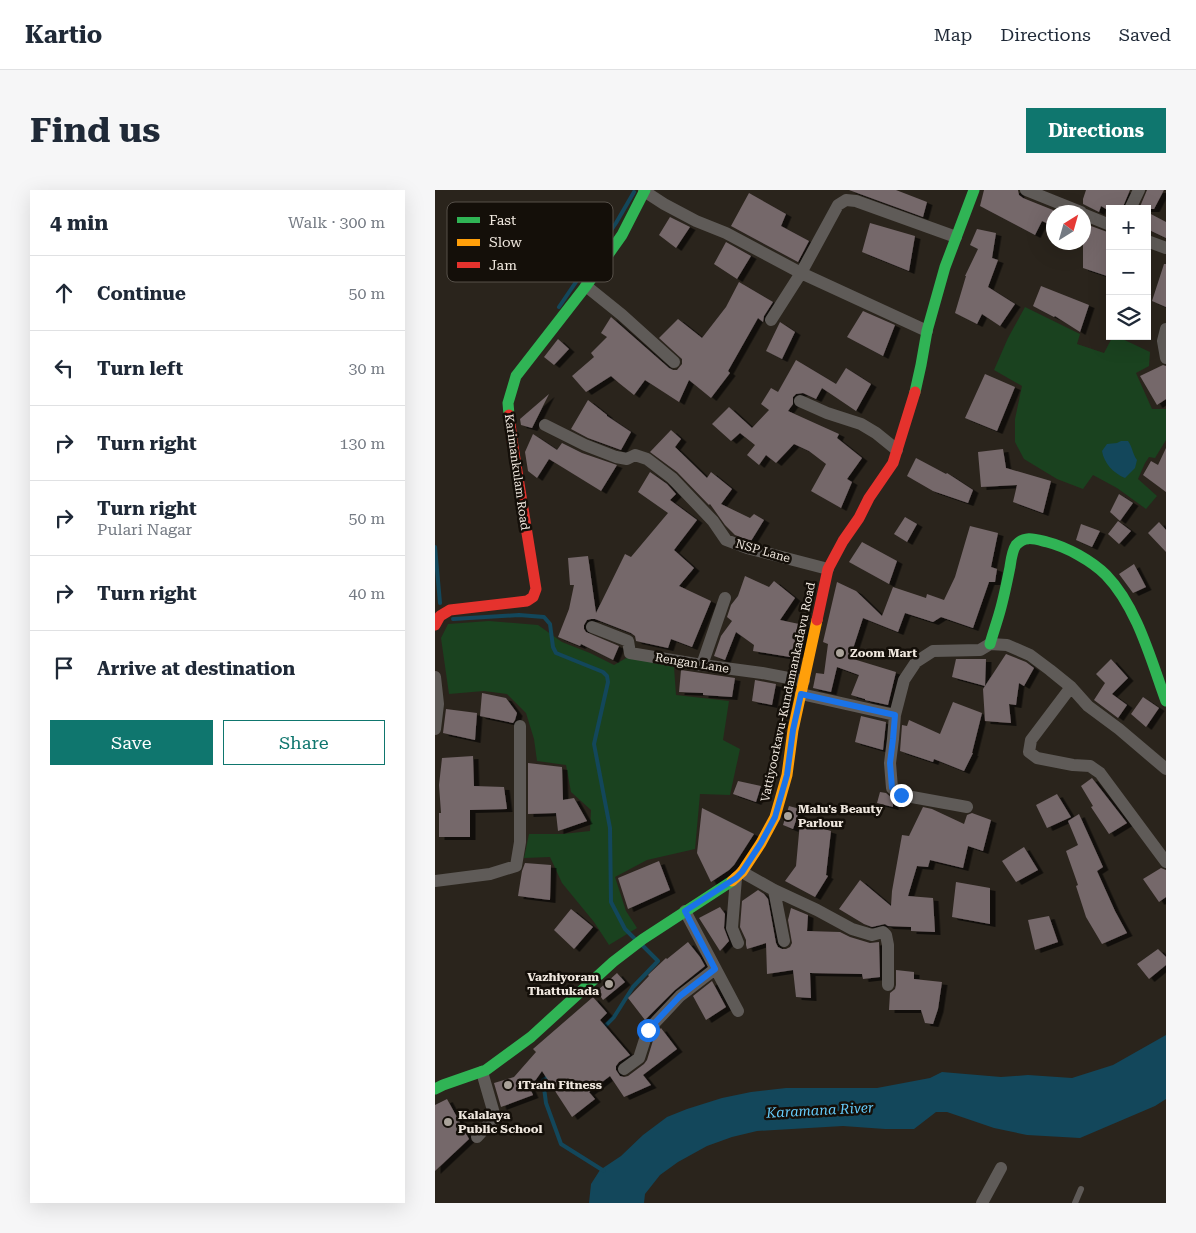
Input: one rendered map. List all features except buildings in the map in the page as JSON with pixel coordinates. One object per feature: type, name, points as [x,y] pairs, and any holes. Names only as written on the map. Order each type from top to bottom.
[{"type":"street","name":"Vattiyoorkavu-Kundamankadavu Road","points":[[435,1089],[486,1070],[531,1037],[613,962],[638,942],[739,875],[761,843],[775,817],[787,775],[793,730],[828,569],[869,498],[893,463],[912,403],[927,331],[945,267],[974,190]]},
{"type":"street","points":[[1026,190],[1063,205]]},
{"type":"street","points":[[1132,205],[1139,190]]},
{"type":"street","points":[[645,191],[664,204],[726,233],[801,273],[927,331]]},
{"type":"street","name":"Karimankulam Road","points":[[613,248],[622,235],[645,191]]},
{"type":"street","points":[[771,320],[801,273],[838,204],[845,196],[846,200],[856,201],[956,237]]},
{"type":"street","points":[[1091,217],[1106,223]]},
{"type":"street","points":[[1151,243],[1166,248]]},
{"type":"street","name":"Karimankulam Road","points":[[435,625],[442,612],[449,610],[527,601],[533,597],[536,589],[512,440],[508,402],[516,376],[589,282]]},
{"type":"street","points":[[586,286],[622,315],[673,362]]},
{"type":"street","points":[[1166,329],[1163,341],[1166,358]]},
{"type":"street","points":[[800,400],[827,413],[861,424],[897,450]]},
{"type":"street","name":"NSP Lane","points":[[545,425],[578,442],[616,457],[627,459],[635,455],[647,459],[673,478],[689,494],[726,540],[747,548],[828,569]]},
{"type":"street","points":[[990,644],[1014,548],[1020,540],[1029,537],[1052,543],[1067,549],[1091,564],[1105,574],[1116,586],[1141,634],[1166,701]]},
{"type":"street","points":[[702,665],[725,598]]},
{"type":"street","name":"Rengan Lane","points":[[592,627],[628,641],[630,653],[762,673],[803,682]]},
{"type":"street","points":[[967,806],[901,795],[892,788],[890,763],[895,715],[904,680],[917,662],[933,651],[980,650],[990,644],[1007,645],[1029,656],[1071,687],[1088,706],[1119,729],[1166,769]]},
{"type":"street","points":[[435,676],[438,704],[435,729]]},
{"type":"street","points":[[1071,687],[1031,740],[1029,752],[1037,758],[1073,765],[1090,766],[1100,773],[1166,862]]},
{"type":"street","points":[[801,694],[895,715]]},
{"type":"street","points":[[435,881],[491,874],[515,866],[520,842],[520,726]]},
{"type":"street","points":[[738,943],[732,928],[739,875],[817,910],[852,929],[872,934],[883,932],[886,934],[888,945],[887,985]]},
{"type":"street","points":[[774,890],[784,941]]},
{"type":"street","points":[[685,911],[738,1011]]},
{"type":"street","points":[[624,1069],[639,1058],[648,1030],[680,996],[715,969]]},
{"type":"street","points":[[477,1137],[495,1117],[482,1072]]},
{"type":"street","points":[[982,1203],[1001,1168]]},
{"type":"lane","points":[[1075,1203],[1081,1189]]},
{"type":"green space","points":[[1025,307],[1080,334],[1077,344],[1104,353],[1111,340],[1124,340],[1150,352],[1149,366],[1136,373],[1152,409],[1166,409],[1166,440],[1155,458],[1149,457],[1138,479],[1157,496],[1146,509],[1117,488],[1093,475],[1083,489],[1057,479],[1024,459],[1015,442],[1015,419],[1022,386],[994,370],[1008,338]]},
{"type":"green space","points":[[489,621],[538,625],[562,642],[614,665],[628,657],[674,667],[676,695],[729,701],[723,740],[740,749],[730,795],[700,794],[695,849],[647,860],[615,877],[626,911],[637,928],[609,945],[594,922],[562,883],[550,857],[524,858],[529,834],[563,834],[590,831],[591,810],[571,792],[566,765],[537,761],[534,739],[526,713],[507,694],[484,691],[449,694],[441,638],[448,624]]},
{"type":"water","points":[[1128,441],[1137,460],[1135,468],[1125,478],[1110,467],[1102,451],[1107,444]]},
{"type":"water","name":"Karamana River","points":[[1166,1035],[1166,1099],[1155,1106],[1080,1138],[1027,1135],[994,1128],[947,1112],[936,1112],[914,1129],[843,1126],[757,1131],[707,1146],[678,1162],[660,1175],[645,1194],[644,1203],[589,1203],[591,1184],[600,1170],[621,1156],[643,1135],[667,1117],[722,1098],[786,1088],[877,1088],[930,1078],[942,1072],[1001,1077],[1028,1075],[1072,1078],[1113,1065]]},
{"type":"waterway","points":[[613,227],[634,192]]},
{"type":"waterway","points":[[559,307],[576,282]]},
{"type":"waterway","points":[[435,547],[440,603]]},
{"type":"waterway","points":[[453,619],[519,615],[544,617],[550,624],[553,647],[556,653],[603,672],[607,676],[608,682],[594,744],[610,828],[611,902],[625,929],[635,939]]},
{"type":"waterway","points":[[603,1028],[614,1017],[633,987],[658,961],[642,945]]},
{"type":"waterway","points":[[549,1076],[543,1080],[546,1103],[561,1144],[604,1171]]},
{"type":"traffic: fast","points":[[613,248],[622,235],[645,190]]},
{"type":"traffic: fast","points":[[915,392],[927,331],[945,267],[974,190]]},
{"type":"traffic: fast","points":[[509,415],[508,403],[516,376],[589,282]]},
{"type":"traffic: fast","points":[[990,644],[1016,545],[1027,539],[1055,544],[1094,565],[1117,588],[1135,618],[1166,701]]},
{"type":"traffic: fast","points":[[435,1089],[486,1070],[531,1037],[613,962],[643,939],[732,881]]},
{"type":"traffic: slow","points":[[732,881],[742,872],[775,817],[787,775],[793,730],[817,620]]},
{"type":"traffic: jam","points":[[817,620],[828,569],[869,498],[893,463],[915,392]]},
{"type":"traffic: jam","points":[[435,625],[440,616],[450,610],[527,601],[533,597],[536,589],[509,415]]},
{"type":"place","name":"Zoom Mart","points":[[840,653]]},
{"type":"place","name":"Malu's Beauty Parlour","points":[[788,816]]},
{"type":"place","name":"Vazhiyoram Thattukada","points":[[609,984]]},
{"type":"place","name":"iTrain Fitness","points":[[508,1085]]},
{"type":"place","name":"Kalalaya Public School","points":[[448,1122]]},
{"type":"route","points":[[648,1030],[680,996],[715,969],[685,911],[736,878],[742,872],[775,817],[787,775],[793,730],[801,694],[895,715],[890,763],[892,788],[901,795]]}]
